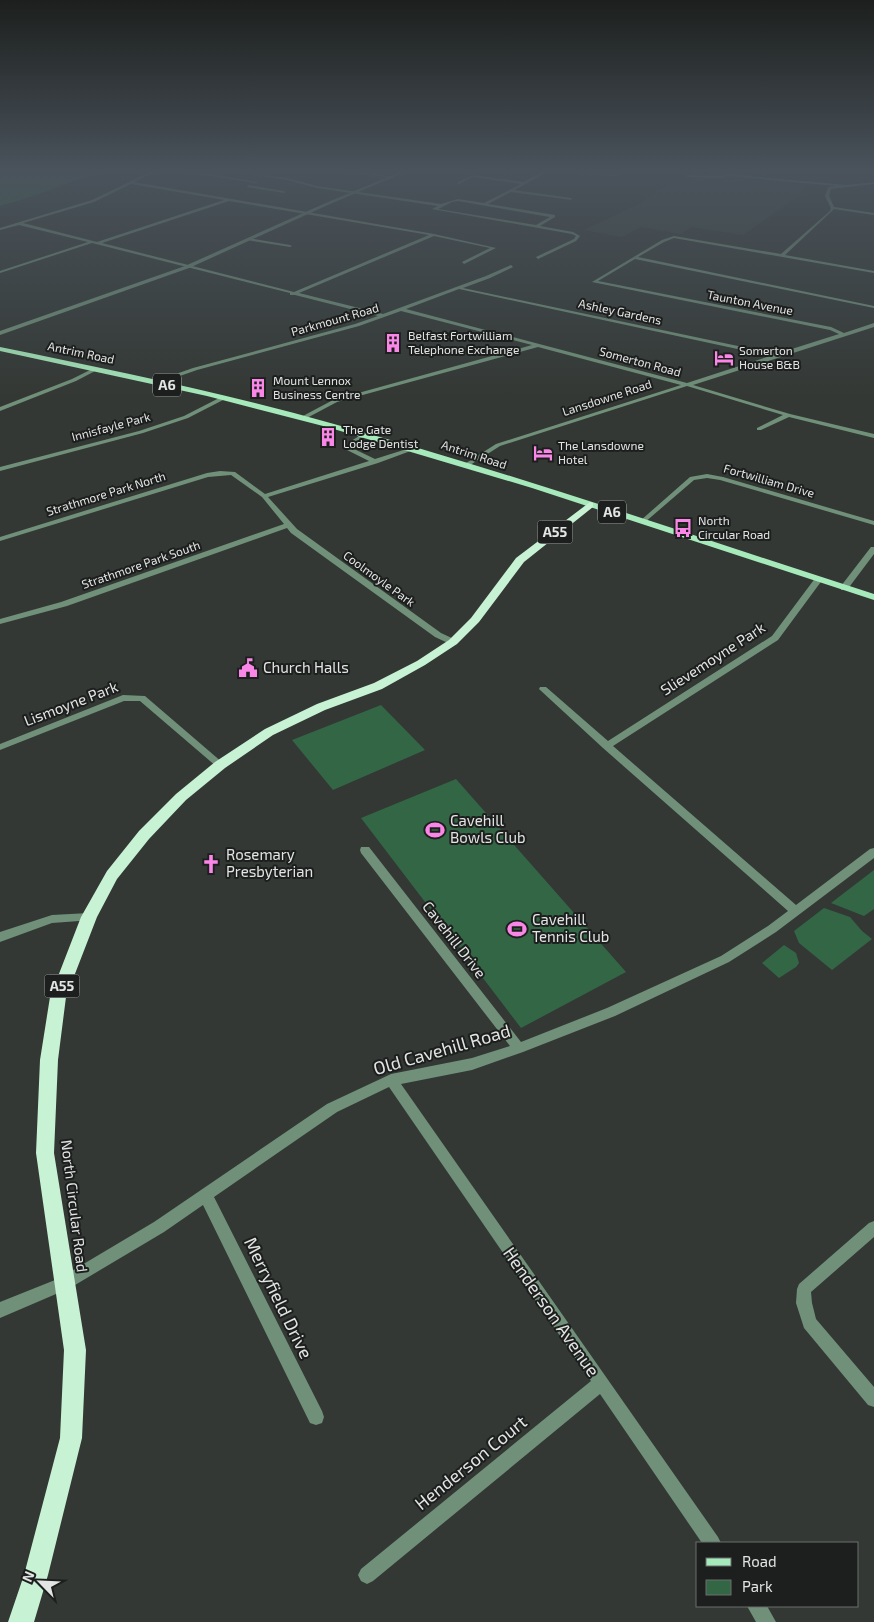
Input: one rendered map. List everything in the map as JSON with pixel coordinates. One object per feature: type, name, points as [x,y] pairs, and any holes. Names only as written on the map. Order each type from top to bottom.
[{"type":"highway","name":"North Circular Road","points":[[21,1622],[36,1575],[71,1438],[75,1350],[45,1153],[49,1060],[58,997],[88,916],[112,875],[144,835],[181,797],[220,765],[269,732],[321,706],[378,686],[422,663],[453,642],[475,620],[520,560],[590,505]]},
{"type":"main road","name":"Antrim Road","points":[[0,349],[223,398],[364,435],[590,505],[874,598]]},
{"type":"street","points":[[0,272],[80,246]]},
{"type":"street","points":[[105,246],[385,316]]},
{"type":"street","points":[[0,333],[187,267],[233,246]]},
{"type":"street","points":[[292,294],[408,246]]},
{"type":"street","points":[[464,263],[494,248],[483,246]]},
{"type":"street","points":[[538,258],[563,246]]},
{"type":"street","points":[[634,258],[657,246]]},
{"type":"street","points":[[723,246],[874,272]]},
{"type":"street","points":[[782,256],[793,246]]},
{"type":"street","points":[[634,258],[874,307]]},
{"type":"street","name":"Taunton Avenue","points":[[634,258],[594,282],[831,329],[844,334]]},
{"type":"street","name":"Parkmount Road","points":[[162,384],[190,370],[385,316],[511,266]]},
{"type":"street","name":"Ashley Gardens","points":[[459,288],[777,356]]},
{"type":"street","name":"Somerton Road","points":[[400,309],[688,384],[788,415],[874,436]]},
{"type":"street","name":"Lansdowne Road","points":[[465,466],[498,445],[874,325]]},
{"type":"street","points":[[303,418],[335,400],[539,345]]},
{"type":"street","points":[[0,409],[49,391],[96,369]]},
{"type":"street","name":"Innisfayle Park","points":[[0,469],[141,432],[186,417],[223,398]]},
{"type":"street","points":[[759,429],[788,415]]},
{"type":"street","points":[[364,435],[353,442],[348,449],[376,462]]},
{"type":"street","points":[[264,496],[413,449]]},
{"type":"street","name":"Coolmoyle Park","points":[[220,473],[233,473],[264,496],[291,528],[406,612],[453,642]]},
{"type":"street","name":"Strathmore Park North","points":[[0,539],[220,473]]},
{"type":"street","name":"Fortwilliam Drive","points":[[642,522],[692,478],[707,476],[721,478],[874,523]]},
{"type":"street","name":"Strathmore Park South","points":[[0,622],[64,604],[291,528]]},
{"type":"street","points":[[844,588],[874,549]]},
{"type":"street","name":"Slievemoyne Park","points":[[606,746],[774,638],[820,579]]},
{"type":"street","points":[[543,689],[795,911]]},
{"type":"street","name":"Lismoyne Park","points":[[0,748],[123,698],[134,697],[142,698],[220,765]]},
{"type":"street","name":"Cavehill Drive","points":[[365,850],[519,1048]]},
{"type":"street","name":"Old Cavehill Road","points":[[0,1310],[65,1283],[159,1227],[332,1108],[391,1080],[472,1064],[519,1048],[611,1012],[725,959],[772,929],[874,852]]},
{"type":"street","points":[[0,937],[52,919],[88,916]]},
{"type":"street","name":"Henderson Avenue","points":[[391,1080],[711,1542]]},
{"type":"street","name":"Merryfield Drive","points":[[206,1195],[316,1417]]},
{"type":"street","points":[[874,1228],[804,1289],[804,1303],[809,1322],[874,1399]]},
{"type":"street","name":"Henderson Court","points":[[367,1575],[601,1383]]},
{"type":"street","points":[[757,1607],[767,1622]]},
{"type":"green space","points":[[381,705],[425,750],[333,790],[292,740]]},
{"type":"green space","name":"Cavehill Tennis Club","points":[[456,779],[626,972],[521,1028],[361,818]]},
{"type":"green space","points":[[874,870],[874,909],[864,916],[831,903]]},
{"type":"green space","points":[[824,908],[850,917],[872,939],[832,970],[799,943],[794,931]]},
{"type":"green space","points":[[784,945],[796,953],[799,963],[779,978],[762,963]]},
{"type":"place","name":"Belfast Fortwilliam Telephone Exchange","points":[[393,343]]},
{"type":"place","name":"Somerton House B&B","points":[[724,358]]},
{"type":"place","name":"Mount Lennox Business Centre","points":[[258,388]]},
{"type":"place","name":"The Gate Lodge Dentist","points":[[328,437]]},
{"type":"place","name":"The Lansdowne Hotel","points":[[543,453]]},
{"type":"place","name":"North Circular Road","points":[[683,528]]},
{"type":"place","name":"Church Halls","points":[[248,668]]},
{"type":"place","name":"Cavehill Bowls Club","points":[[435,830]]},
{"type":"place","name":"Rosemary Presbyterian","points":[[211,864]]},
{"type":"place","name":"Cavehill Tennis Club","points":[[517,929]]}]
